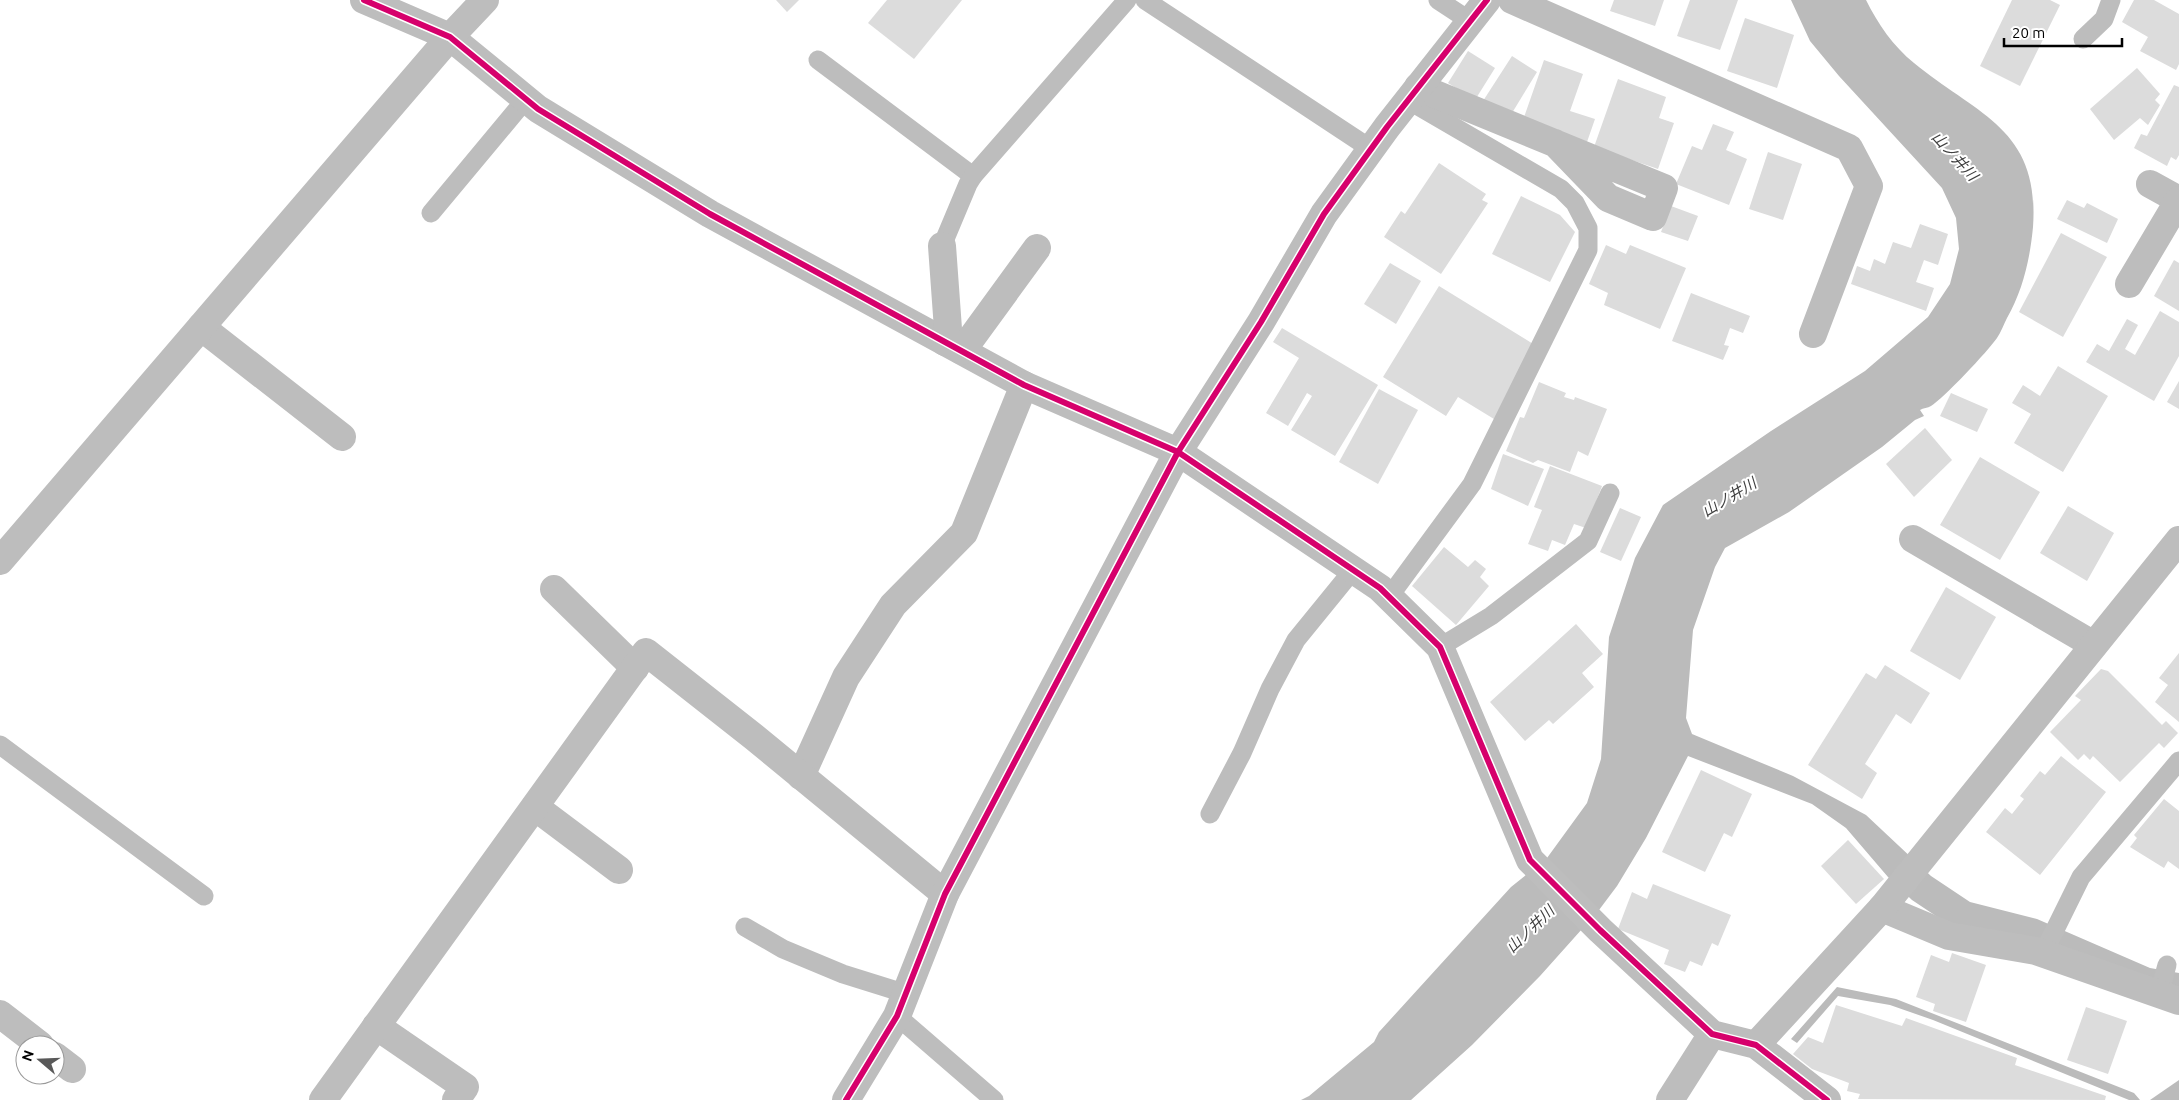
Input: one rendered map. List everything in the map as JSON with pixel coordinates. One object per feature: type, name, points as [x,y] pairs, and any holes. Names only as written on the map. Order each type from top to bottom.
[{"type":"street","points":[[364,0],[450,37],[538,109],[710,214],[1024,385],[1178,452],[1380,588],[1440,647],[1530,860],[1600,930],[1712,1034],[1756,1045],[1827,1100]]},
{"type":"street","points":[[0,561],[450,37],[486,0]]},
{"type":"street","points":[[846,1100],[902,1005],[945,894],[1178,452],[1261,322],[1324,214],[1413,93],[1487,0]]},
{"type":"street","points":[[1512,0],[1849,148],[1869,186],[1813,334]]},
{"type":"street","points":[[1413,93],[1555,143]]},
{"type":"street","points":[[2129,284],[2179,200],[2150,184]]},
{"type":"street","points":[[942,246],[948,329],[953,347]]},
{"type":"street","points":[[953,347],[1037,248]]},
{"type":"street","points":[[201,327],[342,437]]},
{"type":"street","points":[[801,776],[846,677],[893,605],[964,533],[1024,385]]},
{"type":"street","points":[[1913,539],[2094,645]]},
{"type":"street","points":[[1756,1045],[1890,899],[2178,542]]},
{"type":"street","points":[[554,589],[634,668]]},
{"type":"street","points":[[323,1100],[646,652],[945,894]]},
{"type":"street","points":[[534,807],[619,870]]},
{"type":"street","points":[[1890,899],[1949,936],[2045,951],[2169,998]]},
{"type":"street","points":[[0,1014],[27,1035]]},
{"type":"street","points":[[376,1026],[465,1087],[456,1100]]},
{"type":"street","points":[[1670,1100],[1712,1034]]},
{"type":"lane","points":[[942,246],[973,176],[1127,0]]},
{"type":"lane","points":[[1145,0],[1371,149]]},
{"type":"lane","points":[[1438,0],[1470,21]]},
{"type":"lane","points":[[2083,39],[2104,19],[2111,0]]},
{"type":"lane","points":[[818,60],[973,176]]},
{"type":"lane","points":[[1389,597],[1472,484],[1588,250],[1588,228],[1575,203],[1561,189],[1413,93]]},
{"type":"lane","points":[[431,213],[526,99]]},
{"type":"lane","points":[[1440,647],[1491,616],[1588,541],[1610,493]]},
{"type":"lane","points":[[1210,814],[1242,753],[1270,689],[1296,640],[1353,570]]},
{"type":"lane","points":[[0,745],[204,896]]},
{"type":"lane","points":[[2045,951],[2081,877],[2179,761]]},
{"type":"lane","points":[[745,927],[783,949],[843,974],[902,1005],[994,1100]]},
{"type":"lane","points":[[2168,965],[2169,998]]},
{"type":"water","name":"山ノ井川","points":[[1791,0],[1866,0],[1887,34],[1906,56],[2000,127],[2015,145],[2026,167],[2032,194],[2032,239],[2021,285],[2013,307],[1998,336],[1937,402],[1920,410],[1924,416],[1915,420],[1882,447],[1789,512],[1725,548],[1715,567],[1693,630],[1686,718],[1692,734],[1793,776],[1866,815],[1931,876],[1970,902],[2037,919],[2150,968],[2179,973],[2179,994],[1951,926],[1912,900],[1888,877],[1846,828],[1812,804],[1688,756],[1646,838],[1617,886],[1599,910],[1540,976],[1472,1045],[1411,1100],[1301,1100],[1309,1096],[1374,1042],[1379,1032],[1511,887],[1547,858],[1587,803],[1601,759],[1609,637],[1635,558],[1663,505],[1771,431],[1865,371],[1928,317],[1950,284],[1959,249],[1956,218],[1942,188],[1839,76],[1810,41]]},
{"type":"water","points":[[1837,987],[1896,999],[2134,1093],[2140,1100],[2129,1100],[1933,1020],[1890,1005],[1838,996],[1797,1043],[1791,1039]]},
{"type":"water","points":[[2179,1080],[2179,1100],[2150,1100]]},
{"type":"building","points":[[776,0],[799,0],[787,12]]},
{"type":"building","points":[[887,0],[962,0],[914,59],[868,23]]},
{"type":"building","points":[[1614,0],[1664,0],[1655,26],[1610,11]]},
{"type":"building","points":[[1690,0],[1738,0],[1720,50],[1677,36]]},
{"type":"building","points":[[2012,0],[2050,0],[2060,5],[2020,86],[1980,66]]},
{"type":"building","points":[[2134,0],[2154,0],[2179,14],[2179,64],[2176,70],[2140,51],[2148,37],[2122,22]]},
{"type":"building","points":[[1745,18],[1794,35],[1777,88],[1727,71]]},
{"type":"building","points":[[1468,51],[1495,68],[1475,100],[1448,83]]},
{"type":"building","points":[[1512,56],[1537,72],[1509,118],[1483,101]]},
{"type":"building","points":[[1544,60],[1583,74],[1570,111],[1595,119],[1587,142],[1523,120]]},
{"type":"building","points":[[2137,68],[2160,94],[2155,100],[2160,105],[2148,125],[2140,118],[2114,140],[2090,109]]},
{"type":"building","points":[[1618,79],[1666,97],[1659,118],[1674,123],[1658,169],[1594,147]]},
{"type":"building","points":[[2174,85],[2179,87],[2179,155],[2176,160],[2171,157],[2167,166],[2134,148],[2141,134],[2147,136]]},
{"type":"building","points":[[1713,124],[1734,132],[1726,150],[1747,159],[1729,205],[1676,184],[1692,146],[1702,150]]},
{"type":"building","points":[[1768,152],[1802,164],[1783,220],[1749,209]]},
{"type":"building","points":[[1439,163],[1486,194],[1482,200],[1488,203],[1441,274],[1384,237],[1401,211],[1405,214]]},
{"type":"building","points":[[1521,196],[1560,215],[1575,232],[1550,282],[1492,254]]},
{"type":"building","points":[[2067,200],[2084,208],[2087,203],[2118,219],[2107,243],[2057,219]]},
{"type":"building","points":[[1671,206],[1698,216],[1688,241],[1661,232]]},
{"type":"building","points":[[1920,224],[1948,234],[1938,265],[1924,260],[1916,282],[1934,288],[1926,311],[1851,284],[1857,266],[1870,271],[1874,259],[1885,264],[1893,242],[1911,248]]},
{"type":"building","points":[[2061,233],[2107,257],[2063,337],[2019,312]]},
{"type":"building","points":[[1606,245],[1626,254],[1630,245],[1686,268],[1660,329],[1604,305],[1608,293],[1589,284]]},
{"type":"building","points":[[2174,260],[2179,263],[2179,311],[2154,296]]},
{"type":"building","points":[[1390,263],[1421,281],[1396,324],[1364,304]]},
{"type":"building","points":[[1439,286],[1538,347],[1494,419],[1458,397],[1446,416],[1383,377]]},
{"type":"building","points":[[1691,293],[1750,316],[1743,333],[1730,328],[1724,345],[1729,346],[1723,360],[1672,341]]},
{"type":"building","points":[[2160,311],[2179,322],[2179,356],[2154,401],[2086,362],[2097,344],[2109,351],[2127,319],[2138,325],[2125,349],[2135,355]]},
{"type":"building","points":[[1282,328],[1378,385],[1335,456],[1291,430],[1312,396],[1307,393],[1288,426],[1266,413],[1299,358],[1273,342]]},
{"type":"building","points":[[2058,366],[2108,396],[2063,472],[2014,443],[2031,414],[2012,403],[2023,385],[2040,396]]},
{"type":"building","points":[[2179,381],[2179,409],[2167,402]]},
{"type":"building","points":[[1539,382],[1566,393],[1564,397],[1574,400],[1575,397],[1607,409],[1588,456],[1578,451],[1570,472],[1538,460],[1533,463],[1506,451],[1520,417],[1524,418]]},
{"type":"building","points":[[1379,389],[1418,410],[1378,484],[1339,462]]},
{"type":"building","points":[[1951,393],[1988,409],[1977,432],[1940,416]]},
{"type":"building","points":[[1925,428],[1952,460],[1914,497],[1886,464]]},
{"type":"building","points":[[1503,454],[1544,469],[1528,506],[1491,489]]},
{"type":"building","points":[[1980,457],[2040,492],[2000,560],[1940,525]]},
{"type":"building","points":[[1550,466],[1602,486],[1586,528],[1574,524],[1565,545],[1552,540],[1548,551],[1528,544],[1542,510],[1534,507]]},
{"type":"building","points":[[2068,506],[2114,533],[2087,581],[2040,553]]},
{"type":"building","points":[[1620,508],[1641,517],[1621,561],[1600,552]]},
{"type":"building","points":[[1444,547],[1468,567],[1475,560],[1486,569],[1480,577],[1489,586],[1456,625],[1412,586]]},
{"type":"building","points":[[1946,587],[1996,617],[1960,680],[1910,651]]},
{"type":"building","points":[[1576,624],[1603,654],[1582,673],[1594,687],[1553,724],[1549,720],[1525,741],[1490,702]]},
{"type":"building","points":[[2179,653],[2179,722],[2155,702],[2168,685],[2159,678]]},
{"type":"building","points":[[1885,665],[1930,693],[1911,724],[1896,714],[1865,764],[1877,773],[1862,799],[1808,765],[1866,673],[1876,679]]},
{"type":"building","points":[[2101,669],[2108,671],[2162,725],[2166,721],[2178,733],[2164,748],[2159,743],[2120,782],[2093,756],[2090,760],[2084,754],[2078,760],[2050,732],[2081,700],[2075,696]]},
{"type":"building","points":[[2061,756],[2106,792],[2040,875],[1986,832],[2005,808],[2012,814],[2024,799],[2020,796],[2040,771],[2045,775]]},
{"type":"building","points":[[1701,770],[1752,794],[1732,837],[1724,833],[1705,872],[1662,852]]},
{"type":"building","points":[[2164,799],[2179,811],[2179,869],[2168,861],[2164,868],[2130,847],[2137,838],[2134,835]]},
{"type":"building","points":[[1848,840],[1884,879],[1856,904],[1821,866]]},
{"type":"building","points":[[1653,884],[1731,915],[1718,946],[1712,943],[1702,966],[1690,961],[1685,972],[1664,964],[1669,950],[1618,929],[1632,892],[1647,899]]},
{"type":"building","points":[[1952,953],[1986,965],[1966,1022],[1933,1011],[1935,1004],[1916,997],[1931,955],[1949,962]]},
{"type":"building","points":[[1836,1005],[1902,1026],[1906,1018],[2017,1058],[2015,1065],[2106,1096],[2105,1100],[1858,1099],[1860,1094],[1847,1091],[1849,1083],[1812,1069],[1793,1054],[1808,1037],[1823,1043]]},
{"type":"building","points":[[2086,1007],[2127,1021],[2108,1074],[2067,1060]]},
{"type":"cycle path","points":[[364,0],[450,37],[538,109],[710,214],[1024,385],[1178,452],[1380,588],[1440,647],[1530,860],[1600,930],[1712,1034],[1756,1045],[1827,1100]]},
{"type":"cycle path","points":[[846,1100],[897,1016],[945,894],[1178,452],[1261,322],[1324,214],[1387,127],[1487,0]]}]
